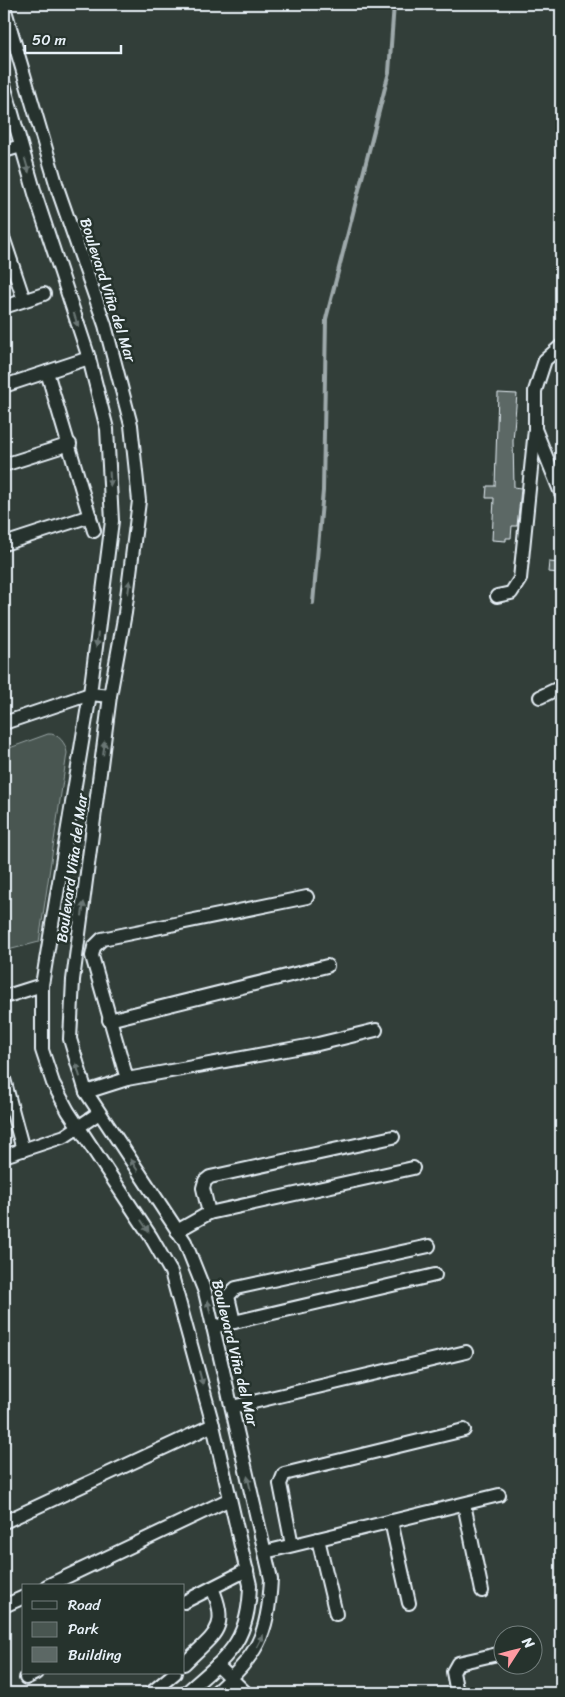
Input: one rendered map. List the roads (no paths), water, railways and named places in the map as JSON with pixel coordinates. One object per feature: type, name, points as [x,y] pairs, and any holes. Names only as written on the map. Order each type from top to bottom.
[{"type":"street","name":"Boulevard Viña del Mar","points":[[4,7],[58,190],[105,325],[132,434],[139,501],[126,613],[110,696],[73,980],[70,1039],[86,1092],[185,1242],[195,1264],[205,1292],[271,1579],[270,1609],[264,1632],[253,1654],[232,1680],[215,1693]]},
{"type":"street","name":"Boulevard Viña del Mar","points":[[4,85],[36,197],[89,358],[107,429],[112,521],[90,694],[42,985],[42,1050],[52,1083],[79,1128],[146,1229],[171,1272],[214,1425],[230,1499],[242,1573],[250,1586],[250,1605],[246,1623],[234,1648],[186,1693]]},
{"type":"street","points":[[4,151],[21,146]]},
{"type":"street","points":[[36,197],[58,190]]},
{"type":"street","points":[[4,240],[24,300]]},
{"type":"street","points":[[4,307],[44,294]]},
{"type":"street","points":[[497,596],[511,593],[520,579],[535,429],[535,391],[546,360],[561,346]]},
{"type":"street","points":[[4,386],[89,358]]},
{"type":"street","points":[[47,372],[70,444],[94,531]]},
{"type":"street","points":[[535,429],[561,493]]},
{"type":"street","points":[[4,466],[70,444]]},
{"type":"street","points":[[4,544],[90,516]]},
{"type":"street","points":[[540,698],[561,688]]},
{"type":"street","points":[[4,723],[90,694],[110,696]]},
{"type":"street","points":[[127,1079],[92,956],[94,947],[102,939],[307,897]]},
{"type":"street","points":[[109,1020],[327,966]]},
{"type":"street","points":[[4,997],[42,985]]},
{"type":"street","points":[[86,1092],[127,1079],[318,1044],[376,1030]]},
{"type":"street","points":[[4,1079],[23,1150]]},
{"type":"street","points":[[4,1156],[64,1136],[99,1114]]},
{"type":"street","points":[[209,1213],[203,1188],[204,1181],[210,1177],[393,1137]]},
{"type":"street","points":[[177,1231],[209,1213],[413,1168]]},
{"type":"street","points":[[234,1322],[228,1296],[236,1288],[429,1246]]},
{"type":"street","points":[[213,1327],[435,1275]]},
{"type":"street","points":[[232,1407],[466,1352]]},
{"type":"street","points":[[4,1522],[214,1425]]},
{"type":"street","points":[[292,1545],[280,1484],[284,1474],[464,1430]]},
{"type":"street","points":[[265,1552],[499,1495]]},
{"type":"street","points":[[51,1584],[230,1499]]},
{"type":"street","points":[[464,1504],[482,1592]]},
{"type":"street","points":[[391,1521],[409,1602]]},
{"type":"street","points":[[318,1539],[336,1614]]},
{"type":"street","points":[[185,1602],[242,1573]]},
{"type":"street","points":[[185,1663],[219,1626],[222,1616],[212,1588]]},
{"type":"street","points":[[4,1606],[22,1598]]},
{"type":"street","points":[[457,1693],[454,1672],[458,1663],[492,1655]]},
{"type":"street","points":[[217,1665],[246,1693]]},
{"type":"street","points":[[152,1693],[174,1674]]},
{"type":"waterway","points":[[313,603],[323,491],[326,319],[389,72],[394,4]]}]
